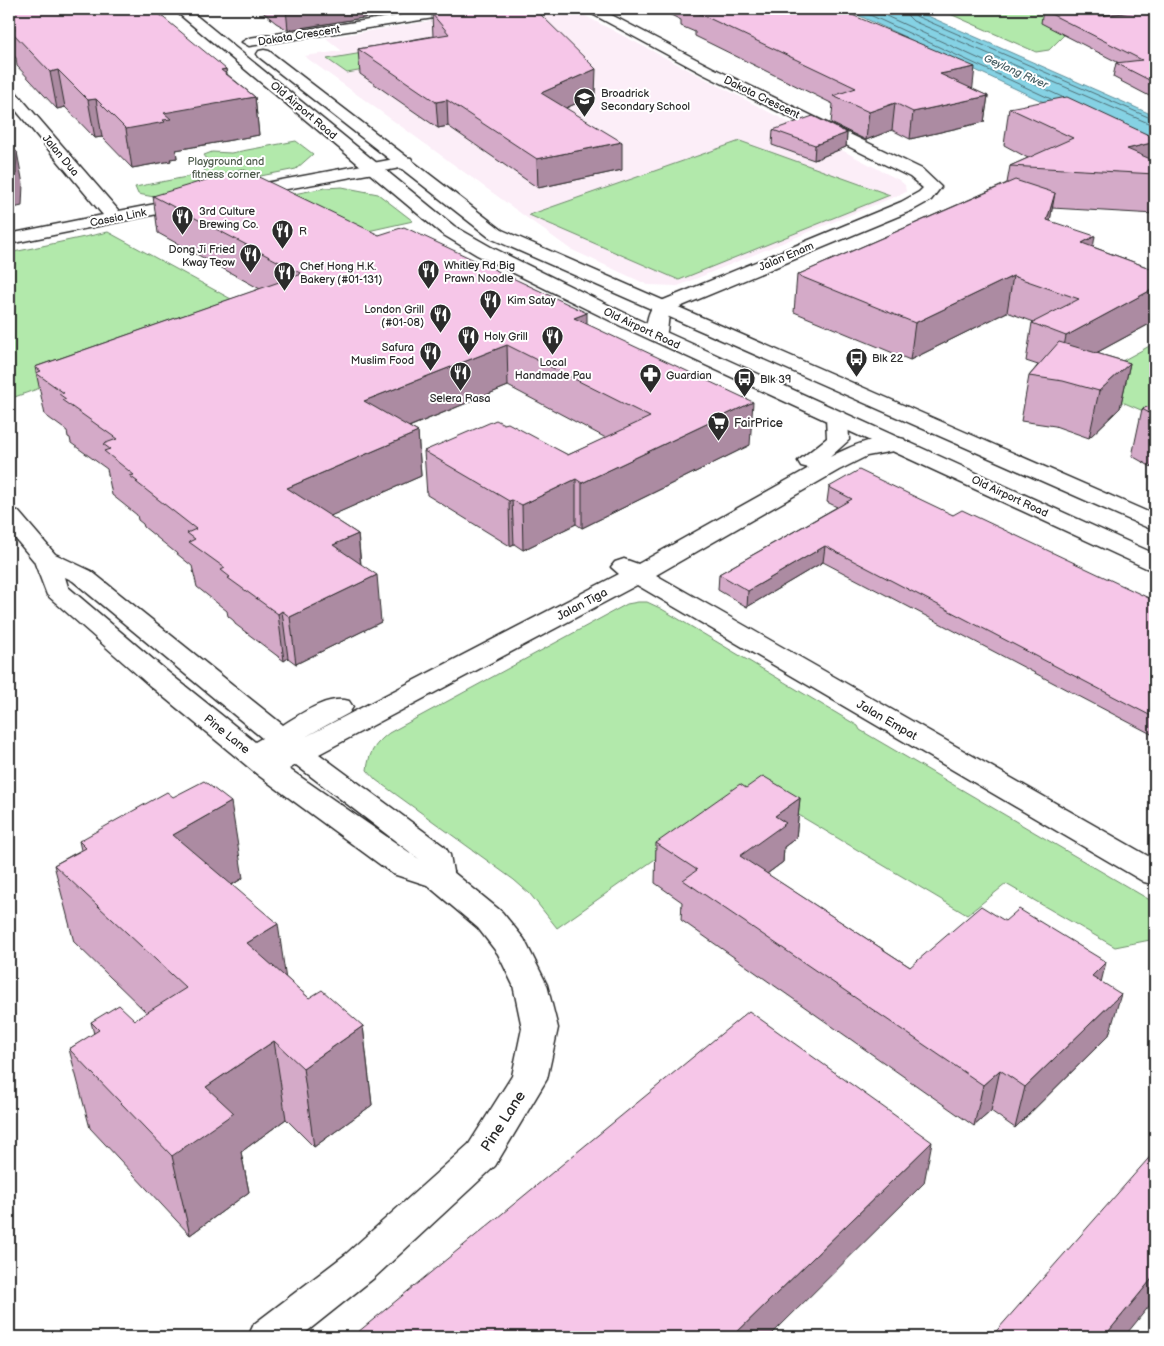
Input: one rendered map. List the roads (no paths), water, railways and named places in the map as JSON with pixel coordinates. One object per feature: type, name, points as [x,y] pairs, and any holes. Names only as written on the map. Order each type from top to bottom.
[{"type":"street","name":"Old Airport Road","points":[[180,9],[375,167],[448,230],[484,251],[657,336],[1155,563]]},
{"type":"street","name":"Dakota Crescent","points":[[249,42],[467,9]]},
{"type":"street","name":"Dakota Crescent","points":[[590,9],[708,71],[916,173],[932,187]]},
{"type":"street","name":"Old Airport Road","points":[[235,31],[405,162],[479,223],[496,234],[1155,524]]},
{"type":"street","name":"Jalan Dua","points":[[9,92],[114,217]]},
{"type":"street","name":"Cassia Link","points":[[9,240],[114,217],[405,162]]},
{"type":"street","name":"Jalan Enam","points":[[662,308],[907,206],[925,196],[932,187]]},
{"type":"street","points":[[657,336],[657,320],[662,308]]},
{"type":"street","name":"Jalan Tiga","points":[[628,570],[815,457],[838,440],[837,418]]},
{"type":"street","name":"Jalan Tiga","points":[[261,761],[861,450],[896,444]]},
{"type":"street","name":"Pine Lane","points":[[14,530],[46,560],[82,576],[289,745],[434,855],[438,876]]},
{"type":"street","name":"Pine Lane","points":[[46,560],[56,590],[159,679],[261,761],[404,866],[438,876],[490,920],[512,948],[530,985],[540,1028],[529,1079],[482,1155],[360,1266],[269,1337]]},
{"type":"street","name":"Jalan Empat","points":[[628,570],[1155,874]]},
{"type":"water","name":"Geylang River","points":[[845,9],[912,9],[1155,116],[1155,154]]},
{"type":"place","name":"Broadrick Secondary School","points":[[585,118]]},
{"type":"place","name":"3rd Culture Brewing Co.","points":[[183,236]]},
{"type":"place","name":"R","points":[[283,250]]},
{"type":"place","name":"Dong Ji Fried Kway Teow","points":[[251,274]]},
{"type":"place","name":"Whitley Rd Big Prawn Noodle","points":[[428,290]]},
{"type":"place","name":"Chef Hong H.K. Bakery (#01-131)","points":[[284,291]]},
{"type":"place","name":"Kim Satay","points":[[491,319]]},
{"type":"place","name":"London Grill (#01-08)","points":[[440,334]]},
{"type":"place","name":"Holy Grill","points":[[468,355]]},
{"type":"place","name":"Local Handmade Pau","points":[[553,355]]},
{"type":"place","name":"Safura Muslim Food","points":[[430,372]]},
{"type":"place","name":"Blk 22","points":[[856,377]]},
{"type":"place","name":"Selera Rasa","points":[[460,391]]},
{"type":"place","name":"Guardian","points":[[650,394]]},
{"type":"place","name":"Blk 39","points":[[744,398]]},
{"type":"place","name":"FairPrice","points":[[718,442]]},
{"type":"park label","name":"Playground and fitness corner","points":[[226,167]]}]
